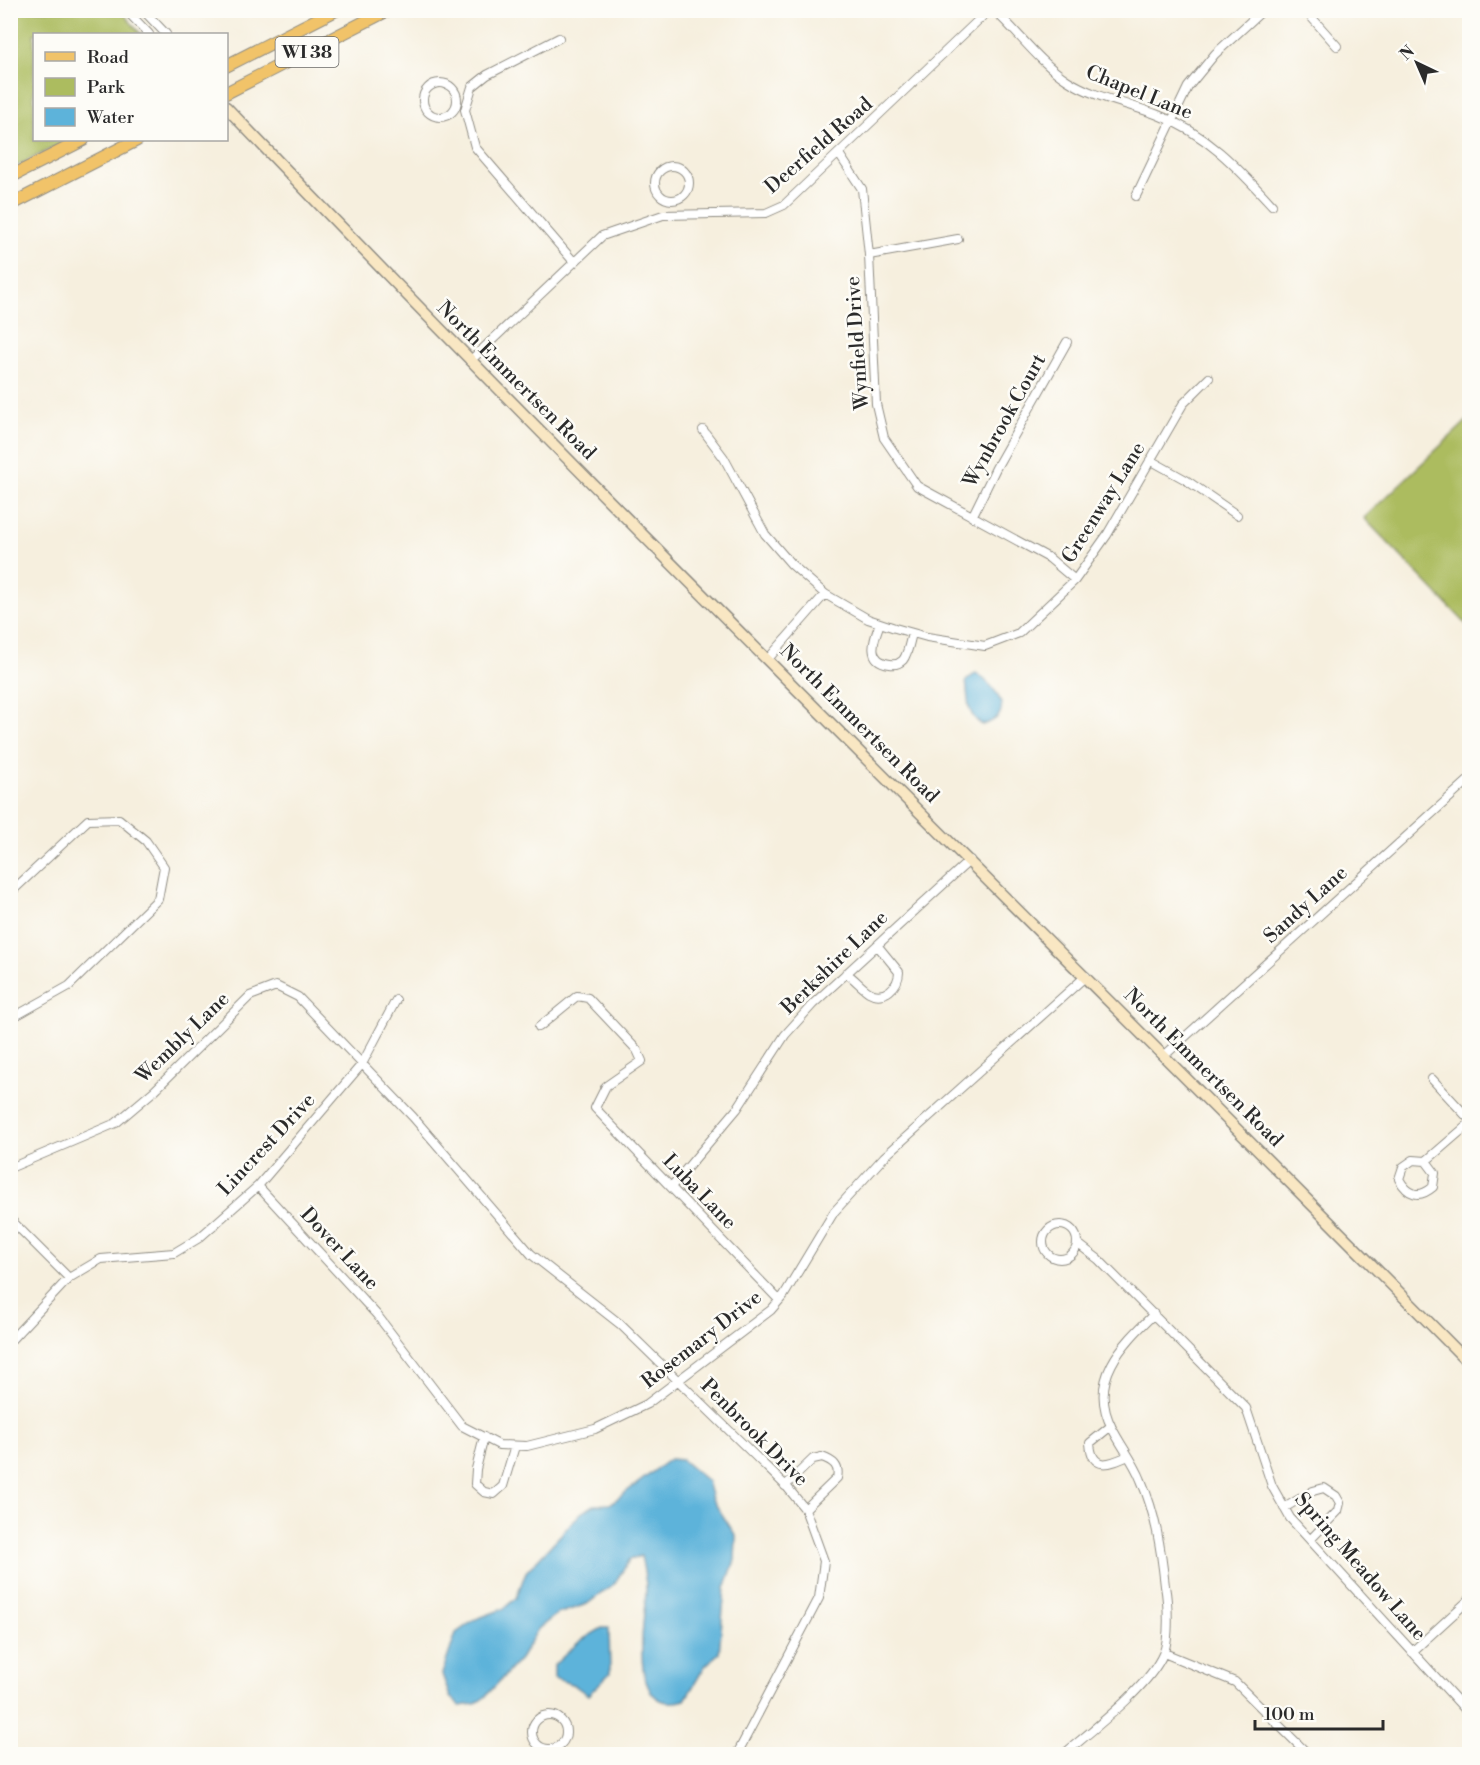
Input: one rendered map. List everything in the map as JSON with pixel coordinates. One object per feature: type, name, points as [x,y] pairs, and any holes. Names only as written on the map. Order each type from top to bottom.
[{"type":"main road","name":"WI 38","points":[[228,65],[336,10]]},
{"type":"main road","name":"WI 38","points":[[228,92],[388,10]]},
{"type":"main road","points":[[10,177],[81,141]]},
{"type":"main road","points":[[10,205],[135,141]]},
{"type":"street","points":[[126,10],[148,33]]},
{"type":"street","points":[[143,10],[165,33]]},
{"type":"street","name":"Deerfield Road","points":[[470,361],[602,236],[663,215],[766,213],[784,205],[989,10]]},
{"type":"street","name":"Chapel Lane","points":[[994,10],[1046,64],[1068,81],[1093,94],[1170,120],[1220,150],[1272,205]]},
{"type":"street","points":[[1136,196],[1179,101],[1200,69],[1263,10]]},
{"type":"street","points":[[1305,10],[1337,46]]},
{"type":"street","points":[[559,38],[487,75],[472,87],[466,106],[475,147],[574,262]]},
{"type":"street","points":[[439,83],[453,89],[456,104],[447,115],[439,117],[428,113],[423,99],[427,89],[439,83]]},
{"type":"street","points":[[456,104],[466,106]]},
{"type":"street","name":"North Emmertsen Road","points":[[228,109],[470,361],[1165,1055],[1470,1364]]},
{"type":"street","name":"Wynfield Drive","points":[[839,153],[862,189],[869,255],[876,404],[884,438],[917,486],[1049,558],[1075,580]]},
{"type":"street","points":[[671,165],[685,172],[689,184],[685,194],[671,200],[661,196],[655,182],[659,171],[671,165]]},
{"type":"street","points":[[671,200],[673,215]]},
{"type":"street","points":[[869,255],[958,239]]},
{"type":"street","name":"Wynbrook Court","points":[[972,517],[996,468],[1067,342]]},
{"type":"street","name":"Greenway Lane","points":[[912,633],[985,646],[1015,635],[1075,580],[1107,535],[1183,404],[1209,378]]},
{"type":"street","points":[[703,430],[724,458],[765,534],[791,564],[825,594],[880,623],[912,633],[904,659],[897,665],[879,662],[873,654],[872,647],[880,623]]},
{"type":"street","points":[[1150,460],[1237,514]]},
{"type":"street","points":[[768,658],[825,594]]},
{"type":"street","name":"Sandy Lane","points":[[1165,1055],[1470,779]]},
{"type":"street","points":[[10,893],[88,820],[120,819],[146,841],[164,867],[158,899],[69,986],[10,1019]]},
{"type":"street","name":"Berkshire Lane","points":[[670,1186],[737,1109],[785,1035],[813,1004],[970,860]]},
{"type":"street","points":[[846,974],[860,982],[869,992],[880,995],[891,990],[899,980],[899,972],[877,945]]},
{"type":"street","name":"Rosemary Drive","points":[[394,1337],[462,1426],[499,1445],[527,1446],[595,1429],[647,1404],[763,1316],[779,1300],[834,1212],[884,1157],[1086,976]]},
{"type":"street","name":"Wembly Lane","points":[[10,1168],[116,1123],[155,1090],[250,996],[276,986],[298,997],[362,1064]]},
{"type":"street","name":"Luba Lane","points":[[539,1027],[577,996],[588,998],[638,1050],[642,1060],[606,1086],[595,1108],[779,1300]]},
{"type":"street","name":"Lincrest Drive","points":[[10,1341],[69,1278],[101,1259],[174,1253],[199,1238],[258,1186],[362,1064],[396,1000]]},
{"type":"street","name":"Penbrook Drive","points":[[362,1064],[413,1117],[531,1254],[620,1324],[785,1486],[805,1509],[824,1561],[819,1598],[737,1755]]},
{"type":"street","points":[[1426,1161],[1435,1173],[1433,1187],[1425,1194],[1413,1195],[1404,1189],[1399,1179],[1400,1172],[1413,1160],[1426,1161],[1470,1121],[1432,1079]]},
{"type":"street","name":"Dover Lane","points":[[258,1186],[377,1315],[394,1337]]},
{"type":"street","points":[[10,1219],[69,1278]]},
{"type":"street","name":"Spring Meadow Lane","points":[[1077,1243],[1072,1254],[1062,1259],[1050,1256],[1043,1241],[1047,1231],[1061,1225],[1074,1233],[1077,1243],[1098,1259],[1246,1408],[1272,1486],[1284,1508],[1310,1540],[1470,1717]]},
{"type":"street","points":[[1064,1755],[1137,1690],[1164,1653],[1168,1604],[1157,1520],[1141,1478],[1111,1426],[1105,1402],[1105,1381],[1113,1359],[1154,1314]]},
{"type":"street","points":[[1111,1426],[1090,1443],[1094,1458],[1099,1462],[1110,1464],[1128,1456]]},
{"type":"street","points":[[484,1437],[476,1469],[475,1484],[484,1492],[495,1494],[503,1486],[515,1446]]},
{"type":"street","points":[[785,1486],[813,1459],[822,1456],[834,1463],[838,1468],[837,1478],[805,1509]]},
{"type":"street","points":[[1284,1508],[1313,1491],[1324,1488],[1336,1496],[1340,1503],[1338,1511],[1310,1540]]},
{"type":"street","points":[[1412,1652],[1470,1599]]},
{"type":"street","points":[[1164,1653],[1235,1682],[1308,1755]]},
{"type":"street","points":[[546,1715],[558,1717],[565,1726],[562,1743],[553,1752],[542,1748],[532,1735],[536,1720],[546,1715]]},
{"type":"green space","points":[[11,10],[121,11],[140,33],[33,33],[33,141],[67,141],[11,169]]},
{"type":"green space","points":[[1469,419],[1469,627],[1364,518]]},
{"type":"water","points":[[976,673],[997,693],[1001,708],[999,715],[993,721],[982,725],[970,711],[968,700],[966,681]]},
{"type":"water","points":[[670,1459],[682,1460],[707,1481],[712,1499],[736,1536],[735,1560],[725,1588],[719,1653],[705,1666],[685,1700],[666,1702],[654,1695],[646,1682],[642,1645],[646,1588],[641,1556],[630,1559],[614,1584],[587,1604],[557,1614],[538,1629],[520,1659],[485,1697],[475,1704],[460,1706],[450,1697],[442,1674],[456,1633],[476,1619],[503,1609],[516,1598],[526,1572],[581,1513],[594,1505],[610,1504]]},
{"type":"water","points":[[602,1628],[609,1628],[610,1673],[588,1695],[574,1685],[554,1678],[554,1665],[580,1641]]}]
